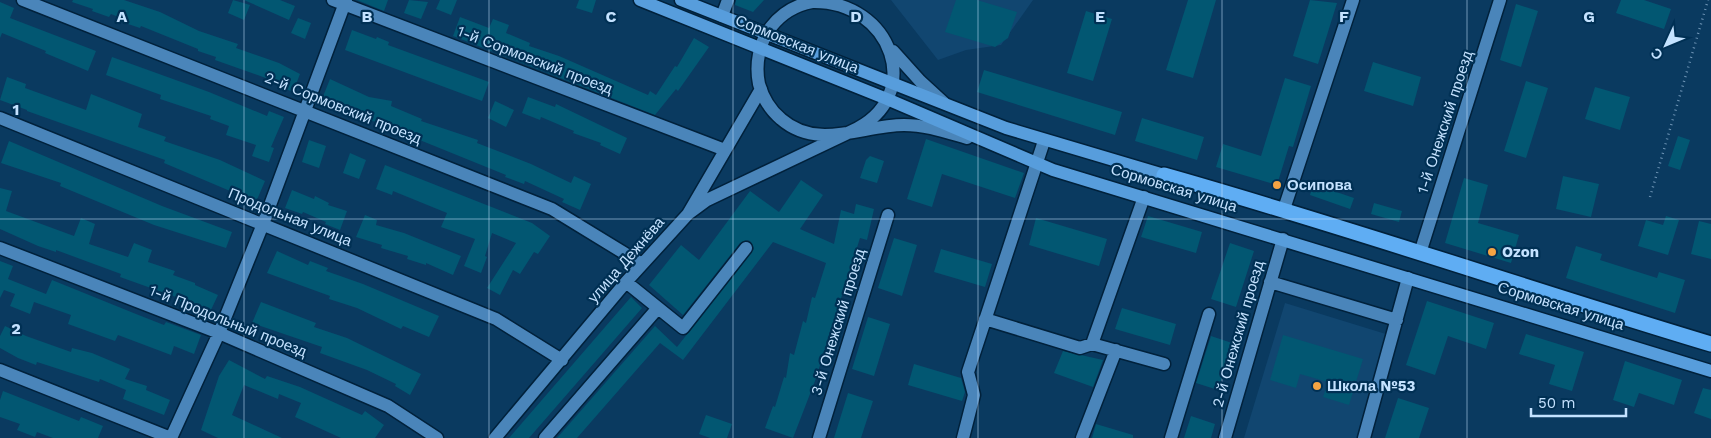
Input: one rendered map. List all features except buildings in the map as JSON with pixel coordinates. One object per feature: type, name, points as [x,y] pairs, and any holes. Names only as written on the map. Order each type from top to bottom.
[{"type":"highway","name":"Сормовская улица","points":[[1164,175],[1284,209],[1711,344]]},
{"type":"main road","name":"Сормовская улица","points":[[640,0],[888,99],[1036,163],[1711,370]]},
{"type":"main road","name":"Сормовская улица","points":[[681,0],[947,105],[1044,141],[1164,175]]},
{"type":"street","name":"2-й Сормовский проезд","points":[[23,0],[552,209],[642,264]]},
{"type":"street","points":[[722,16],[728,0]]},
{"type":"street","points":[[947,105],[920,81],[891,49],[878,25],[862,11],[843,3],[822,0],[794,8],[776,22],[760,48],[757,71],[761,89],[774,112],[794,129],[820,136],[833,136],[852,131],[903,125],[924,126],[997,146]]},
{"type":"street","points":[[1284,209],[1353,0]]},
{"type":"street","name":"1-й Онежский проезд","points":[[1420,253],[1500,0]]},
{"type":"street","points":[[0,370],[171,438],[220,334],[263,224],[305,110],[341,1]]},
{"type":"street","name":"1-й Сормовский проезд","points":[[341,1],[725,150]]},
{"type":"street","points":[[688,214],[707,200],[852,131],[873,118],[888,99],[893,84],[894,63],[891,49]]},
{"type":"street","name":"улица Дежнёва","points":[[495,438],[626,282],[688,214],[761,89]]},
{"type":"street","name":"Продольная улица","points":[[0,118],[496,319],[562,360]]},
{"type":"street","points":[[963,438],[974,395],[968,372],[1044,141]]},
{"type":"street","points":[[1092,344],[1144,197]]},
{"type":"street","name":"3-й Онежский проезд","points":[[819,438],[888,215]]},
{"type":"street","name":"2-й Онежский проезд","points":[[1226,438],[1283,239]]},
{"type":"street","name":"1-й Продольный проезд","points":[[0,248],[220,334],[388,406],[437,438]]},
{"type":"street","points":[[626,282],[682,328],[746,248]]},
{"type":"street","points":[[1364,438],[1408,278]]},
{"type":"street","points":[[1270,282],[1397,320]]},
{"type":"street","points":[[545,438],[657,308]]},
{"type":"street","points":[[1171,438],[1209,314]]},
{"type":"street","points":[[985,319],[1080,348],[1092,344],[1164,364]]},
{"type":"street","points":[[1082,438],[1116,350]]},
{"type":"path","points":[[1650,197],[1708,0]]},
{"type":"shaded area","points":[[891,0],[1033,0],[1001,45],[966,50],[938,60]]},
{"type":"shaded area","name":"Школа №53","points":[[1285,303],[1389,335],[1358,438],[1244,438]]},
{"type":"place","name":"Осипова","points":[[1277,185]]},
{"type":"place","name":"Ozon","points":[[1492,252]]},
{"type":"place","name":"Школа №53","points":[[1317,386]]}]
